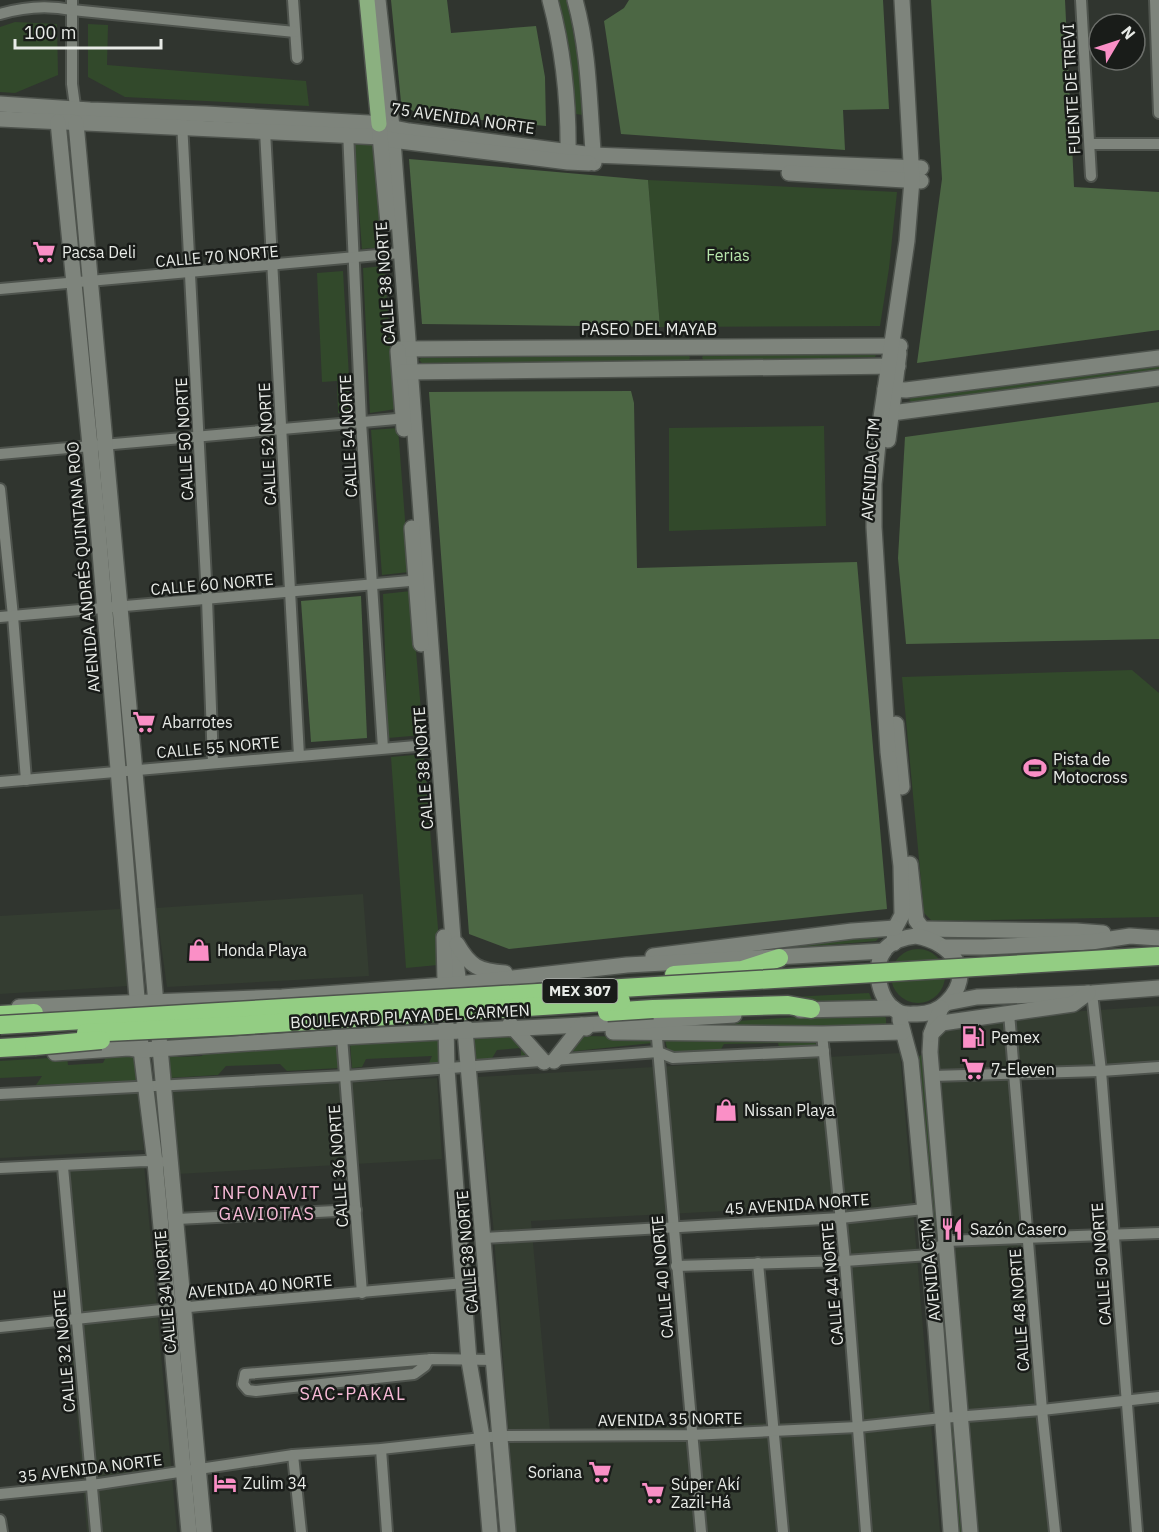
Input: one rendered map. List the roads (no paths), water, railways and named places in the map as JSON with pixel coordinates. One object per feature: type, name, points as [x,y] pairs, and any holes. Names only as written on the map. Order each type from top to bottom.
[{"type":"highway","name":"MEX 307","points":[[0,1037],[234,1018],[462,995],[1159,956]]},
{"type":"highway","points":[[462,995],[512,987],[742,970],[779,958]]},
{"type":"highway","name":"MEX 307","points":[[462,995],[875,984],[1159,968]]},
{"type":"highway","points":[[462,995],[488,1015],[511,1016],[655,1020],[788,1005],[811,1009]]},
{"type":"highway","points":[[0,1015],[203,1006],[234,1018]]},
{"type":"highway","name":"MEX 307","points":[[0,1025],[203,1014],[234,1018]]},
{"type":"highway","points":[[0,1048],[204,1035],[234,1018]]},
{"type":"main road","name":"CALLE 38 NORTE","points":[[367,0],[386,132]]},
{"type":"main road","name":"CALLE 38 NORTE","points":[[378,0],[395,254],[434,744],[453,939],[462,995],[446,1031],[447,1069],[469,1361],[482,1437],[490,1532]]},
{"type":"main road","points":[[550,0],[566,82],[568,157]]},
{"type":"main road","points":[[574,0],[589,76],[594,159]]},
{"type":"main road","name":"AVENIDA CTM","points":[[902,0],[910,140],[917,174]]},
{"type":"main road","name":"AVENIDA CTM","points":[[891,941],[902,915],[901,866],[888,752],[874,527],[874,484],[896,346],[907,241],[917,174],[911,0]]},
{"type":"main road","name":"75 AVENIDA NORTE","points":[[0,104],[182,129],[265,131],[348,128]]},
{"type":"main road","name":"75 AVENIDA NORTE","points":[[0,119],[182,113],[386,132],[568,157],[917,174]]},
{"type":"main road","name":"AVENIDA ANDRÉS QUINTANA ROO","points":[[68,115],[126,770],[142,1050]]},
{"type":"main road","points":[[884,166],[897,161],[905,153],[910,140]]},
{"type":"main road","name":"75 AVENIDA NORTE","points":[[594,159],[884,166],[917,174]]},
{"type":"main road","name":"PASEO DEL MAYAB","points":[[403,349],[896,346]]},
{"type":"main road","points":[[890,389],[940,386],[1159,358]]},
{"type":"main road","points":[[405,372],[893,366]]},
{"type":"main road","points":[[886,414],[1159,378]]},
{"type":"main road","name":"AVENIDA CTM","points":[[886,414],[887,449],[883,522],[896,724],[916,920],[925,933]]},
{"type":"main road","name":"CALLE 38 NORTE","points":[[434,744],[462,995],[508,1532]]},
{"type":"main road","name":"AVENIDA ANDRÉS QUINTANA ROO","points":[[126,770],[157,1001],[160,1049]]},
{"type":"main road","points":[[627,965],[638,958],[691,950],[891,941],[925,933],[1076,931],[1159,938]]},
{"type":"main road","points":[[925,933],[956,958],[960,975],[957,991],[944,1005]]},
{"type":"main road","points":[[945,947],[1091,942],[1130,936]]},
{"type":"main road","points":[[453,939],[466,960],[479,969],[519,977]]},
{"type":"main road","points":[[891,941],[878,971],[880,986],[897,1011]]},
{"type":"main road","name":"BOULEVARD PLAYA DEL CARMEN","points":[[0,1008],[282,997],[366,990],[462,995],[519,977],[627,965],[779,958],[891,941]]},
{"type":"main road","points":[[519,977],[502,985],[499,998],[512,1028],[549,1062],[582,1025]]},
{"type":"main road","points":[[811,1009],[931,1012],[944,1005],[977,997],[1159,988]]},
{"type":"main road","points":[[366,990],[380,996],[387,1010],[386,1020],[379,1030],[370,1036]]},
{"type":"main road","points":[[931,1034],[942,1023],[1073,1004],[1090,993]]},
{"type":"main road","name":"AVENIDA CTM","points":[[944,1005],[931,1034],[930,1052],[970,1532]]},
{"type":"main road","name":"AVENIDA CTM","points":[[897,1011],[911,1061],[951,1532]]},
{"type":"main road","name":"BOULEVARD PLAYA DEL CARMEN","points":[[0,1056],[129,1048],[142,1050],[655,1020],[822,1034],[903,1032]]},
{"type":"main road","name":"CALLE 34 NORTE","points":[[160,1049],[164,1085],[162,1162],[168,1309],[191,1471],[204,1532]]},
{"type":"main road","name":"CALLE 34 NORTE","points":[[142,1050],[145,1086],[177,1219],[185,1307],[191,1471],[189,1532]]},
{"type":"street","points":[[293,0],[297,58]]},
{"type":"street","name":"FUENTE DE TREVI","points":[[1081,0],[1091,176]]},
{"type":"street","points":[[1155,0],[1159,113]]},
{"type":"street","points":[[0,14],[18,8],[72,5],[295,32]]},
{"type":"street","name":"AVENIDA ANDRÉS QUINTANA ROO","points":[[68,115],[72,84],[72,5]]},
{"type":"street","name":"CALLE 50 NORTE","points":[[182,113],[207,599],[213,763]]},
{"type":"street","name":"CALLE 54 NORTE","points":[[348,128],[361,422],[383,748]]},
{"type":"street","name":"CALLE 52 NORTE","points":[[265,131],[299,756]]},
{"type":"street","points":[[1090,144],[1159,144]]},
{"type":"street","name":"CALLE 70 NORTE","points":[[0,289],[395,254]]},
{"type":"street","points":[[0,454],[409,418]]},
{"type":"street","points":[[0,489],[26,780]]},
{"type":"street","name":"CALLE 60 NORTE","points":[[0,617],[421,580]]},
{"type":"street","name":"CALLE 55 NORTE","points":[[0,782],[434,744]]},
{"type":"street","name":"CALLE 50 NORTE","points":[[1090,993],[1101,1071],[1137,1532]]},
{"type":"street","name":"CALLE 48 NORTE","points":[[1009,1014],[1042,1410],[1055,1532]]},
{"type":"street","name":"CALLE 40 NORTE","points":[[655,1020],[701,1532]]},
{"type":"street","name":"CALLE 44 NORTE","points":[[822,1034],[845,1261],[866,1532]]},
{"type":"street","name":"CALLE 36 NORTE","points":[[342,1037],[362,1293]]},
{"type":"street","points":[[0,1094],[346,1076],[658,1052],[673,1058],[824,1052]]},
{"type":"street","points":[[932,1076],[1159,1067]]},
{"type":"street","points":[[0,1168],[162,1162]]},
{"type":"street","name":"CALLE 32 NORTE","points":[[63,1167],[96,1532]]},
{"type":"street","name":"45 AVENIDA NORTE","points":[[672,1227],[841,1218],[924,1209]]},
{"type":"street","points":[[177,1219],[356,1210]]},
{"type":"street","points":[[484,1238],[672,1227]]},
{"type":"street","points":[[676,1266],[845,1261],[929,1255],[946,1242],[1159,1233]]},
{"type":"street","points":[[758,1263],[783,1532]]},
{"type":"street","name":"AVENIDA 40 NORTE","points":[[0,1327],[185,1307],[488,1281]]},
{"type":"street","points":[[429,1359],[425,1366],[414,1374],[256,1391],[248,1390],[243,1384],[243,1376],[246,1373],[296,1371],[429,1359],[494,1360]]},
{"type":"street","name":"AVENIDA 35 NORTE","points":[[191,1471],[293,1455],[381,1449],[482,1437],[691,1435],[858,1427],[1159,1397]]},
{"type":"street","points":[[381,1449],[387,1532]]},
{"type":"street","points":[[293,1455],[301,1532]]},
{"type":"street","name":"35 AVENIDA NORTE","points":[[0,1494],[92,1485],[191,1471]]},
{"type":"street","points":[[0,1520],[2,1532]]},
{"type":"place","name":"Pacsa Deli","points":[[44,252]]},
{"type":"place","name":"Abarrotes","points":[[144,722]]},
{"type":"place","name":"Pista de Motocross","points":[[1035,768]]},
{"type":"place","name":"Honda Playa","points":[[199,950]]},
{"type":"place","name":"Pemex","points":[[973,1037]]},
{"type":"place","name":"7-Eleven","points":[[973,1069]]},
{"type":"place","name":"Nissan Playa","points":[[726,1110]]},
{"type":"place","name":"Sazón Casero","points":[[952,1229]]},
{"type":"place","name":"Soriana","points":[[600,1472]]},
{"type":"place","name":"Zulim 34","points":[[225,1483]]},
{"type":"place","name":"Súper Akí Zazil-Há","points":[[653,1493]]},
{"type":"district","name":"INFONAVIT GAVIOTAS","points":[[267,1203]]},
{"type":"district","name":"SAC-PAKAL","points":[[353,1394]]},
{"type":"park label","name":"Ferias","points":[[728,255]]}]
